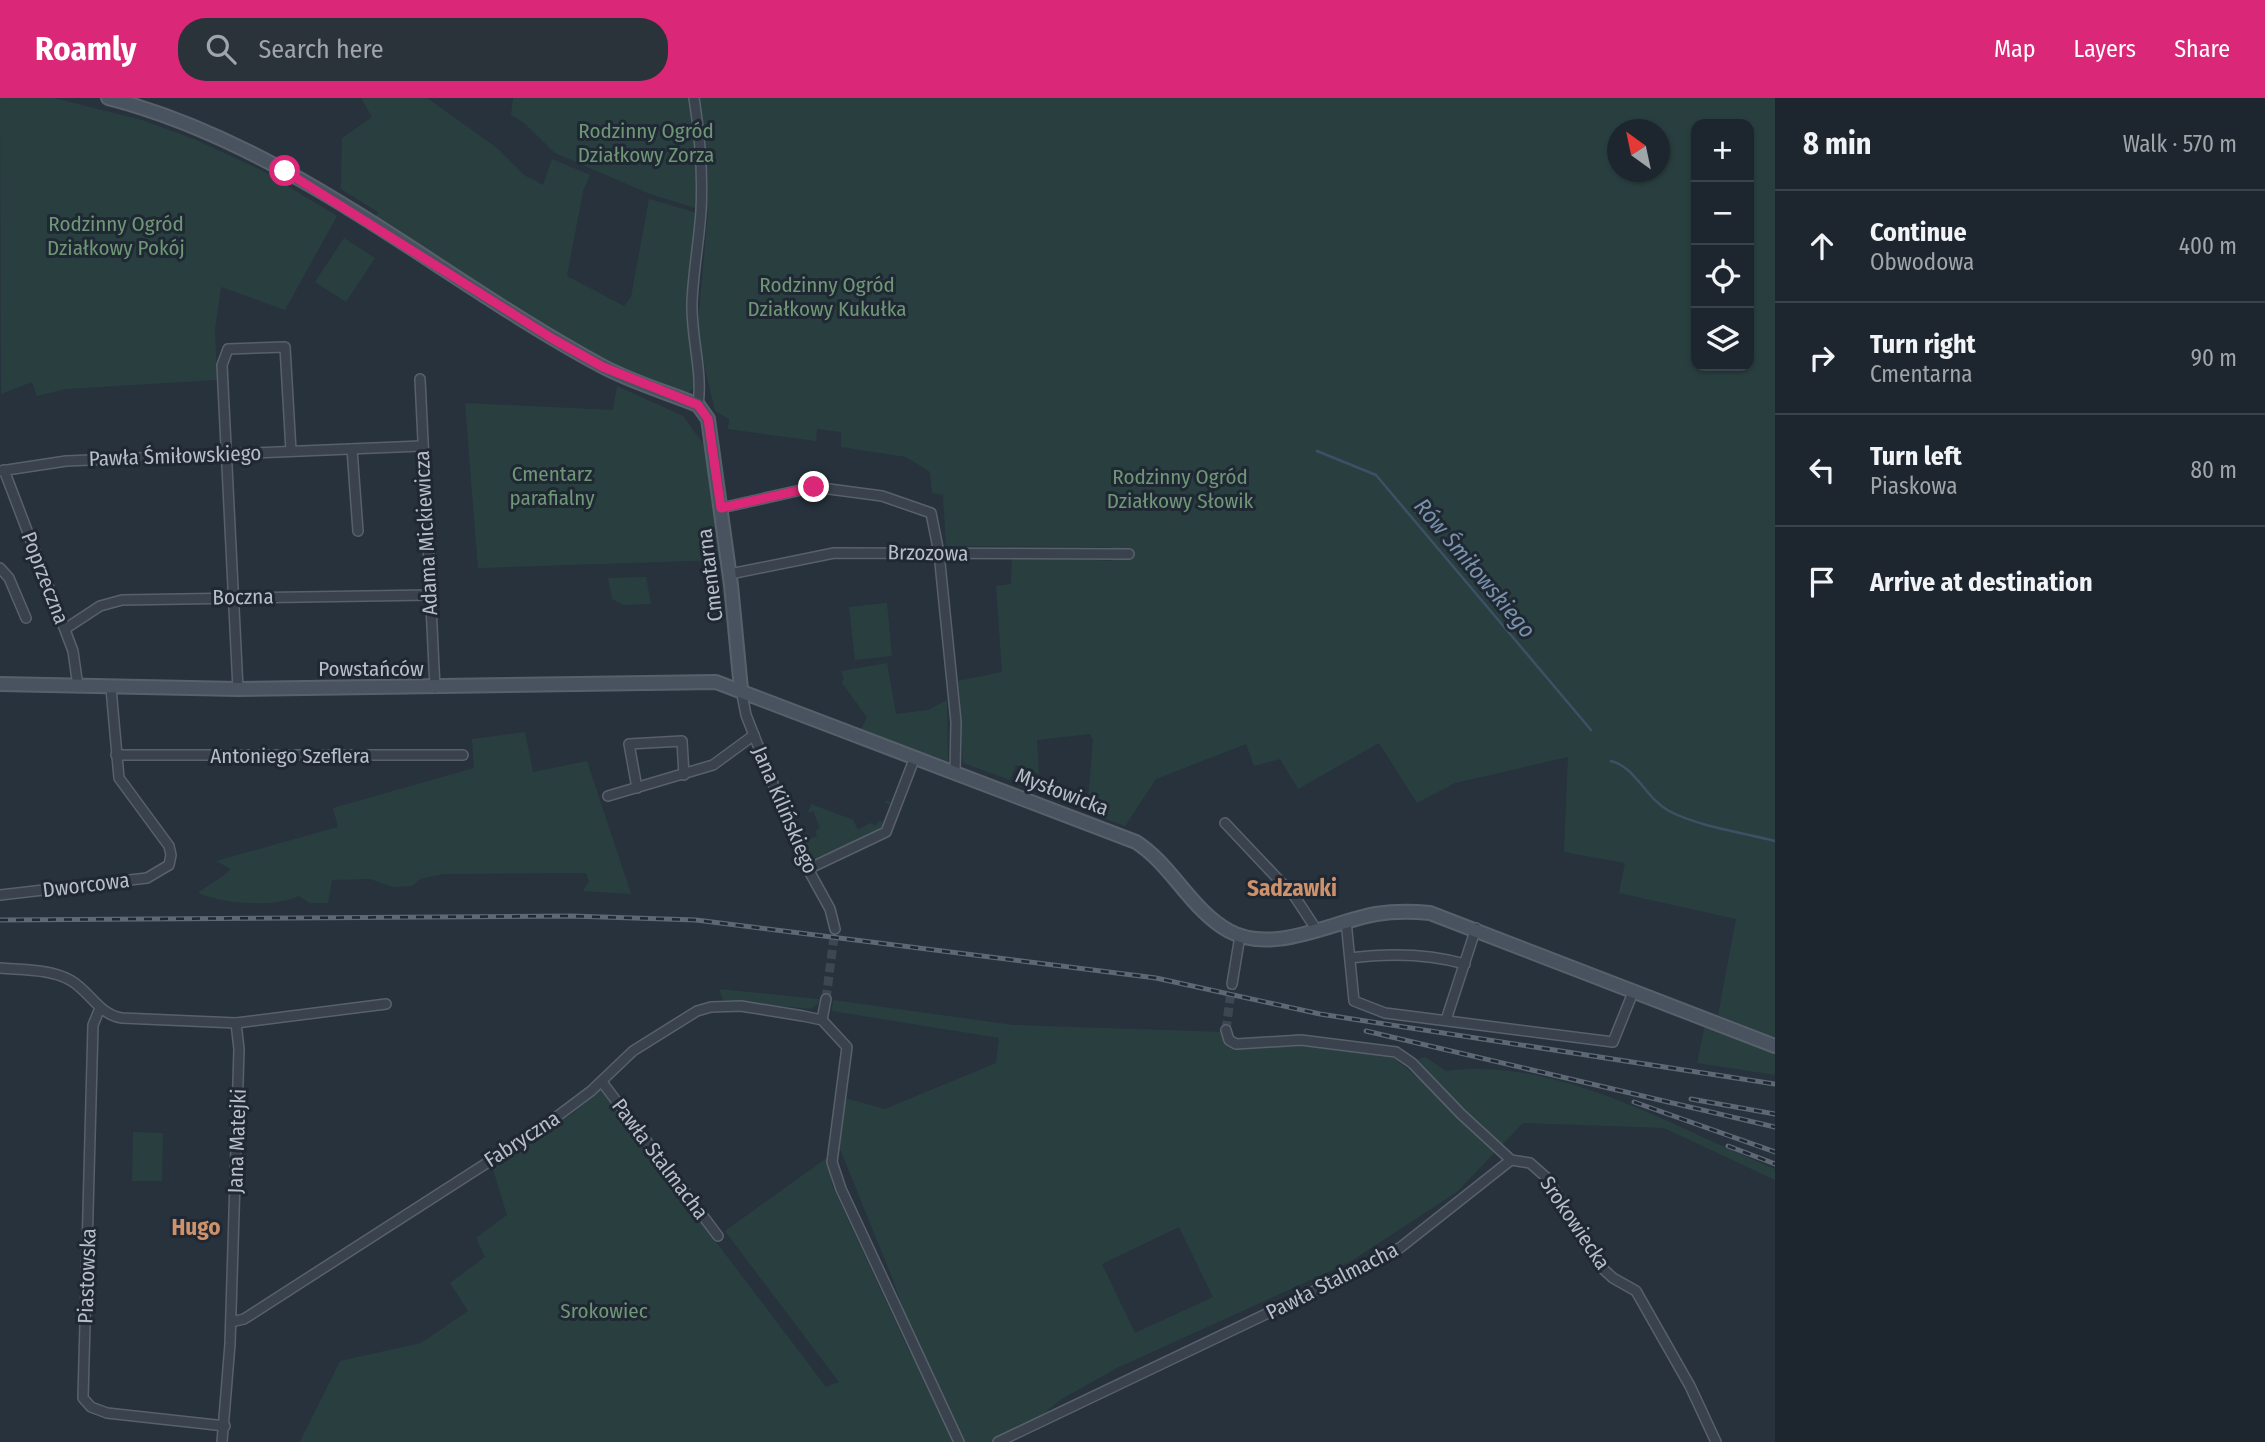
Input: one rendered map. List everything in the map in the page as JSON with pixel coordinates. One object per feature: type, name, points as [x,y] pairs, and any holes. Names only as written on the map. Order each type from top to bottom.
[{"type":"street","points":[[108,98],[208,131],[285,171],[553,339],[603,367],[698,405]]},
{"type":"street","name":"Cmentarna","points":[[694,98],[701,156],[701,210],[692,301],[692,331],[701,386],[698,405],[708,419],[721,508],[741,689]]},
{"type":"street","points":[[237,689],[222,365],[228,349],[285,347],[290,451]]},
{"type":"street","name":"Adama Mickiewicza","points":[[420,379],[421,446],[435,688]]},
{"type":"street","name":"Pawła Śmiłowskiego","points":[[2,470],[66,461],[421,446]]},
{"type":"street","points":[[352,449],[358,531]]},
{"type":"street","name":"Poprzeczna","points":[[2,470],[65,629],[76,662],[78,687]]},
{"type":"street","points":[[721,508],[802,489],[860,491],[928,509],[935,521],[939,553],[957,736],[955,773]]},
{"type":"street","name":"Brzozowa","points":[[730,574],[814,555],[1129,554]]},
{"type":"street","points":[[0,568],[9,578],[26,618]]},
{"type":"street","name":"Boczna","points":[[65,629],[110,602],[232,597],[430,595]]},
{"type":"street","name":"Powstańców","points":[[0,684],[237,689],[716,682],[741,689]]},
{"type":"street","points":[[111,688],[116,755]]},
{"type":"street","name":"Mysłowicka","points":[[741,689],[1136,842],[1152,854],[1210,917],[1240,936],[1273,939],[1385,913],[1413,911],[1442,916],[1775,1046]]},
{"type":"street","name":"Jana Kilińskiego","points":[[741,689],[754,735],[808,869],[830,909],[835,929]]},
{"type":"street","points":[[608,796],[713,765],[754,735]]},
{"type":"street","points":[[637,788],[629,744],[682,741],[684,775]]},
{"type":"street","name":"Antoniego Szeflera","points":[[116,755],[463,755]]},
{"type":"street","name":"Dworcowa","points":[[0,895],[147,878],[169,865],[172,855],[169,846],[123,785],[116,755]]},
{"type":"street","points":[[808,869],[886,832],[915,757]]},
{"type":"street","points":[[1226,823],[1295,897],[1315,929]]},
{"type":"street","points":[[1346,921],[1354,1001],[1358,1005],[1385,1013],[1613,1042],[1634,990]]},
{"type":"street","points":[[1446,1020],[1476,928]]},
{"type":"street","points":[[1232,984],[1240,936]]},
{"type":"street","points":[[1350,958],[1386,954],[1431,956],[1465,964]]},
{"type":"street","points":[[0,968],[46,972],[68,979],[87,992],[100,1008],[122,1018],[236,1023],[386,1004]]},
{"type":"street","points":[[826,999],[822,1020],[847,1047],[832,1162],[841,1189],[959,1442]]},
{"type":"street","name":"Fabryczna","points":[[231,1322],[244,1319],[543,1127],[602,1082],[633,1051],[667,1027],[711,1007],[741,1006],[822,1020]]},
{"type":"street","name":"Piastowska","points":[[100,1008],[95,1013],[93,1025],[83,1398],[91,1407],[107,1413],[225,1426]]},
{"type":"street","name":"Jana Matejki","points":[[222,1442],[231,1322],[240,1049],[236,1023]]},
{"type":"street","name":"Srokowiecka","points":[[1226,1030],[1229,1040],[1236,1044],[1301,1040],[1396,1052],[1412,1063],[1461,1114],[1511,1160],[1530,1163],[1547,1178],[1601,1267],[1613,1278],[1636,1291],[1690,1386],[1716,1442]]},
{"type":"street","name":"Pawła Stalmacha","points":[[602,1082],[718,1236]]},
{"type":"street","name":"Pawła Stalmacha","points":[[999,1442],[1401,1247],[1511,1160]]},
{"type":"green space","name":"Rodzinny Ogród Działkowy Pokój","points":[[0,98],[54,98],[142,120],[194,139],[261,170],[337,216],[285,310],[221,287],[215,330],[217,380],[66,389],[37,396],[32,382],[1,394]]},
{"type":"green space","points":[[361,98],[427,98],[497,148],[524,175],[543,185],[552,159],[590,175],[583,191],[567,276],[624,306],[631,297],[649,199],[697,213],[686,304],[698,385],[685,395],[594,357],[374,219],[378,212],[341,189],[342,138],[372,117]]},
{"type":"green space","points":[[513,98],[1775,98],[1775,1038],[1718,1015],[1736,919],[1619,893],[1625,863],[1564,852],[1568,757],[1455,783],[1417,803],[1379,743],[1298,789],[1280,759],[1254,766],[1246,744],[1156,779],[1125,826],[1087,812],[1093,740],[1090,734],[1037,740],[1039,774],[1016,765],[1010,780],[963,763],[958,681],[1002,672],[996,586],[1011,584],[1012,556],[1111,561],[1112,547],[946,546],[943,495],[932,493],[930,472],[906,457],[841,447],[841,432],[817,429],[816,441],[728,429],[729,419],[715,411],[697,335],[708,212],[650,194],[555,153],[523,122],[511,115]]},
{"type":"green space","points":[[344,238],[375,258],[346,302],[315,282]]},
{"type":"green space","name":"Cmentarz parafialny","points":[[617,386],[683,416],[704,445],[721,560],[478,568],[465,403],[613,410]]},
{"type":"green space","points":[[646,577],[651,604],[624,605],[612,599],[608,578]]},
{"type":"green space","points":[[887,603],[892,656],[855,660],[849,607]]},
{"type":"green space","points":[[887,663],[896,714],[928,710],[947,700],[948,761],[860,731],[867,717],[842,683],[844,678],[841,671]]},
{"type":"green space","points":[[525,732],[533,772],[587,761],[631,894],[583,891],[589,881],[586,873],[444,874],[420,879],[412,886],[393,887],[370,879],[332,880],[328,903],[310,903],[299,896],[276,902],[249,903],[222,900],[198,893],[231,869],[216,861],[338,827],[333,808],[474,768],[472,739]]},
{"type":"green space","points":[[887,800],[893,805],[879,833],[811,861],[792,813],[799,812],[801,815],[796,818],[802,835],[808,833],[811,839],[817,836],[815,831],[820,828],[813,811],[808,813],[811,804],[853,820],[858,830],[870,823],[876,826],[878,821],[884,822],[891,805],[885,802]]},
{"type":"green space","points":[[719,989],[819,999],[818,1004],[811,1009],[723,1000]]},
{"type":"green space","name":"Srokowiec","points":[[833,1000],[1013,1025],[1223,1032],[1227,1043],[1239,1049],[1307,1045],[1394,1058],[1430,1088],[1441,1085],[1417,1060],[1425,1057],[1446,1071],[1488,1069],[1530,1074],[1615,1099],[1656,1116],[1775,1169],[1775,1180],[1664,1128],[1523,1123],[1457,1192],[1348,1263],[1117,1368],[1060,1400],[1010,1442],[300,1442],[340,1361],[421,1343],[468,1311],[450,1283],[485,1257],[476,1238],[507,1215],[492,1166],[571,1115],[600,1089],[826,1387],[839,1382],[725,1231],[828,1157],[832,1185],[910,1353],[917,1351],[893,1280],[840,1149],[845,1098],[885,1109],[996,1063],[999,1038],[832,1011]],"holes":[[[1179,1227],[1213,1297],[1135,1333],[1102,1264]]]},
{"type":"green space","points":[[1705,1025],[1775,1050],[1775,1075],[1697,1063]]},
{"type":"green space","points":[[133,1132],[163,1133],[162,1181],[132,1181]]},
{"type":"waterway","name":"Rów Śmiłowskiego","points":[[1317,451],[1376,475],[1591,730]]},
{"type":"waterway","name":"Rów Śmiłowskiego","points":[[1611,761],[1620,764],[1634,776],[1661,806],[1681,817],[1775,841]]},
{"type":"tunnel","points":[[826,999],[835,929]]},
{"type":"tunnel","points":[[1226,1030],[1232,984]]},
{"type":"railway","points":[[0,920],[571,916],[696,920],[1156,978],[1320,1014],[1775,1084]]},
{"type":"railway","points":[[1366,1031],[1775,1127]]},
{"type":"railway","points":[[1691,1099],[1775,1114]]},
{"type":"railway","points":[[1634,1102],[1775,1152]]},
{"type":"railway","points":[[1728,1146],[1775,1164]]},
{"type":"district","name":"Sadzawki","points":[[1292,888]]},
{"type":"district","name":"Hugo","points":[[196,1227]]},
{"type":"route","points":[[285,171],[553,339],[603,367],[698,405],[708,419],[721,508],[814,487]]},
{"type":"park label","name":"Rodzinny Ogród Działkowy Zorza","points":[[646,143]]},
{"type":"park label","name":"Rodzinny Ogród Działkowy Kukułka","points":[[827,297]]},
{"type":"park label","name":"Rodzinny Ogród Działkowy Słowik","points":[[1180,489]]}]
